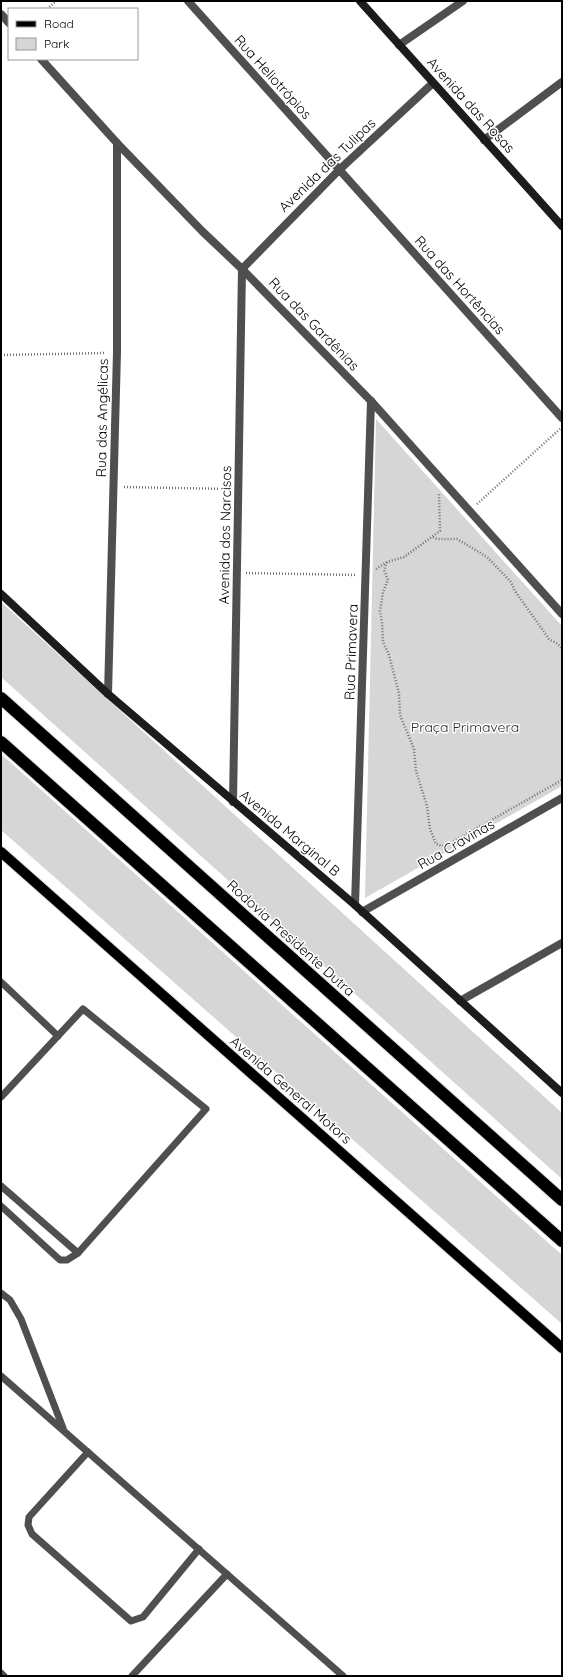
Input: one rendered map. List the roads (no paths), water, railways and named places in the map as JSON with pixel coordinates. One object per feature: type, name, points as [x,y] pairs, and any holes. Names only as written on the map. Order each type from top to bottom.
[{"type":"highway","name":"Rodovia Presidente Dutra","points":[[1,698],[562,1200]]},
{"type":"highway","points":[[1,742],[562,1241]]},
{"type":"main road","name":"Avenida General Motors","points":[[1,852],[562,1348]]},
{"type":"street","name":"Rua Heliotrópios","points":[[188,1],[339,170]]},
{"type":"street","name":"Avenida das Rosas","points":[[360,1],[562,226]]},
{"type":"street","points":[[399,45],[463,1]]},
{"type":"street","points":[[1,14],[8,22]]},
{"type":"street","name":"Rua das Gardênias","points":[[42,60],[117,144],[202,231],[242,268],[371,400],[562,614]]},
{"type":"street","name":"Avenida das Tulipas","points":[[242,268],[339,170],[433,82]]},
{"type":"street","points":[[484,140],[562,82]]},
{"type":"street","name":"Rua das Angélicas","points":[[108,694],[117,352],[117,144]]},
{"type":"street","name":"Rua das Hortências","points":[[339,170],[562,418]]},
{"type":"street","name":"Avenida dos Narcisos","points":[[233,802],[242,268]]},
{"type":"street","name":"Rua Primavera","points":[[355,905],[367,575],[371,400]]},
{"type":"street","name":"Avenida Marginal B","points":[[1,594],[108,694],[355,905],[562,1093]]},
{"type":"street","name":"Rua Cravinas","points":[[362,912],[562,798]]},
{"type":"street","points":[[460,1001],[562,943]]},
{"type":"lane","points":[[1,982],[58,1036]]},
{"type":"lane","points":[[1,1097],[83,1009],[206,1109],[78,1253],[68,1260],[60,1260],[1,1206]]},
{"type":"lane","points":[[1,1186],[78,1253]]},
{"type":"lane","points":[[1,1293],[10,1300],[21,1319],[64,1430]]},
{"type":"lane","points":[[1,1376],[343,1676]]},
{"type":"lane","points":[[88,1452],[29,1517],[28,1525],[32,1534],[131,1621],[143,1617],[199,1549]]},
{"type":"lane","points":[[132,1676],[227,1574]]},
{"type":"lane","points":[[1,1673],[4,1676]]},
{"type":"park label","name":"Praça Primavera","points":[[465,727]]}]
